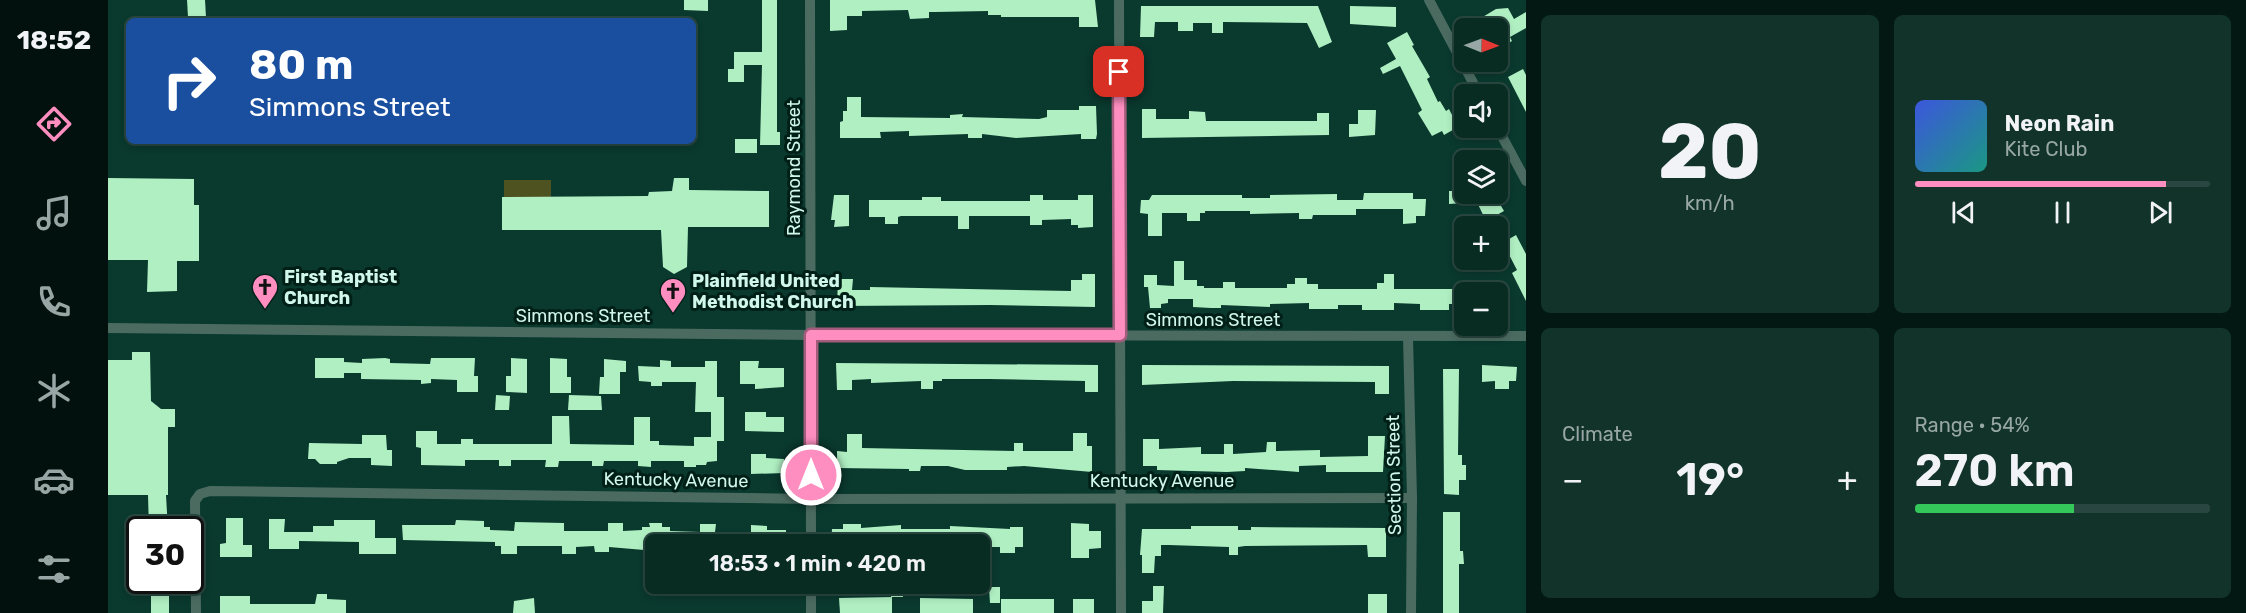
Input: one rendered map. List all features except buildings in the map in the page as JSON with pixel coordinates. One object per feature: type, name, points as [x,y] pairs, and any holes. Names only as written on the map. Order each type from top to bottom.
[{"type":"street","name":"Raymond Street","points":[[810,0],[811,534]]},
{"type":"street","points":[[1119,0],[1121,613]]},
{"type":"street","points":[[1429,0],[1474,84]]},
{"type":"street","points":[[1503,138],[1526,181]]},
{"type":"street","name":"Simmons Street","points":[[108,328],[811,335],[1408,338],[1526,336]]},
{"type":"street","name":"Section Street","points":[[1408,338],[1412,498],[1411,613]]},
{"type":"street","name":"Kentucky Avenue","points":[[196,613],[195,501],[200,494],[210,491],[811,498],[1412,498]]},
{"type":"street","points":[[811,594],[811,613]]},
{"type":"green space","points":[[504,180],[551,180],[551,197],[504,197]]},
{"type":"place","name":"First Baptist Church","points":[[265,310]]},
{"type":"place","name":"Plainfield United Methodist Church","points":[[673,314]]},
{"type":"route","points":[[811,475],[811,335],[1120,335],[1119,72]]}]
